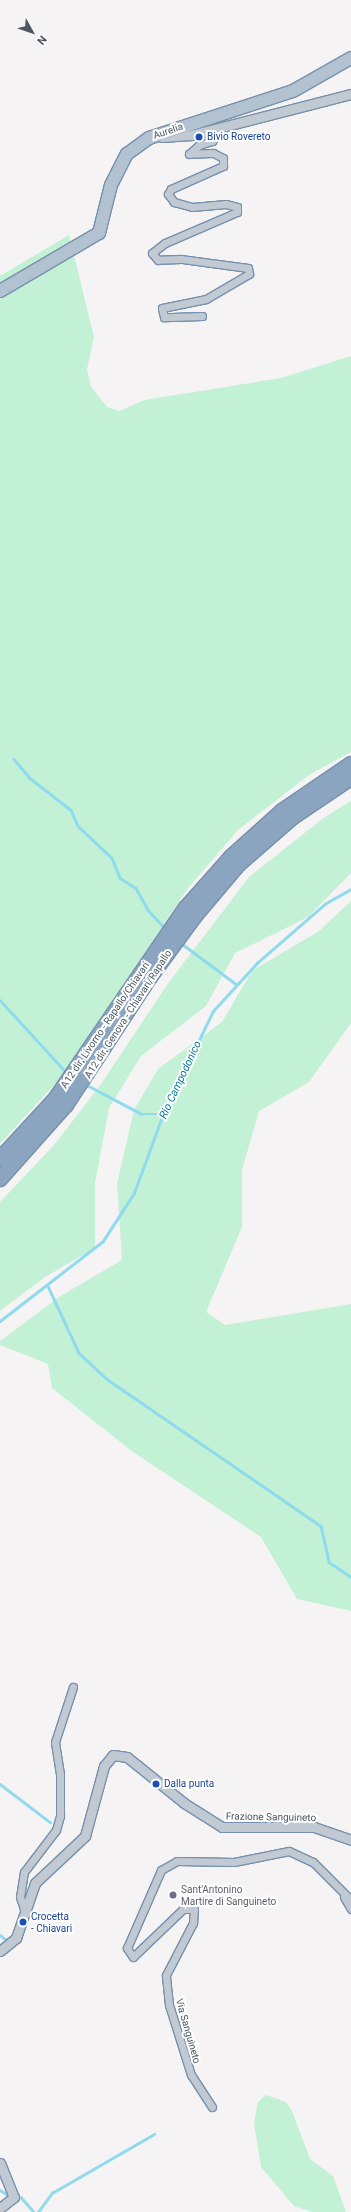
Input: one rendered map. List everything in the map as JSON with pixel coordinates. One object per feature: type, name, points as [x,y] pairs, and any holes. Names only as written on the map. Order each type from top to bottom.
[{"type":"highway","points":[[235,861],[282,811],[351,764]]},
{"type":"highway","name":"A12 dir. Genova - Chiavari/Rapallo","points":[[0,1179],[61,1101],[107,1034],[145,973],[195,916],[235,861],[293,817],[351,778]]},
{"type":"highway","name":"A12 dir. Livorno - Rapallo/Chiavari","points":[[0,1159],[61,1101]]},
{"type":"main road","name":"Aurelia","points":[[0,291],[99,233],[111,185],[127,154],[149,138],[293,91],[351,58]]},
{"type":"street","points":[[149,138],[215,130],[351,94]]},
{"type":"street","points":[[202,316],[164,317],[162,308],[206,299],[249,274],[248,268],[181,259],[158,260],[152,253],[165,243],[237,212],[237,207],[226,204],[192,207],[180,204],[168,194],[171,189],[223,166],[223,158],[213,153],[189,154],[198,145],[212,141],[215,130]]},
{"type":"street","points":[[24,1909],[20,1897],[24,1872],[56,1830],[60,1816],[60,1774],[55,1742],[73,1687]]},
{"type":"street","name":"Frazione Sanguineto","points":[[0,1951],[16,1938],[24,1909],[35,1883],[85,1836],[104,1766],[113,1755],[128,1757],[184,1803],[222,1827],[314,1827],[351,1840]]},
{"type":"street","name":"Via Sanguineto","points":[[212,2107],[191,2075],[169,2005],[166,1975],[193,1923],[194,1909],[184,1910],[133,1957],[127,1948],[161,1870],[177,1861],[234,1862],[289,1851],[313,1862],[348,1899],[351,1909]]},
{"type":"street","points":[[0,2163],[14,2191],[14,2197],[4,2206]]},
{"type":"green space","points":[[69,235],[94,337],[87,369],[91,387],[107,407],[119,411],[145,400],[281,378],[351,356],[351,752],[309,775],[238,830],[188,888],[64,1074],[0,1144],[0,276]]},
{"type":"green space","points":[[351,801],[351,873],[308,917],[235,953],[206,1006],[141,1056],[109,1108],[95,1183],[95,1248],[45,1277],[0,1311],[0,1202],[55,1144],[101,1084],[169,982],[249,877],[325,817]]},
{"type":"green space","points":[[351,901],[351,1023],[309,1082],[259,1111],[242,1170],[242,1227],[206,1312],[225,1325],[351,1304],[351,1611],[297,1599],[261,1537],[133,1452],[52,1388],[48,1364],[0,1345],[0,1341],[59,1297],[122,1260],[117,1184],[134,1110],[158,1069],[222,1022],[252,971],[319,931]]},
{"type":"green space","points":[[266,2095],[286,2102],[292,2111],[310,2159],[333,2176],[346,2212],[313,2212],[294,2206],[261,2167],[254,2123],[258,2102]]},
{"type":"waterway","points":[[14,759],[30,778],[71,810],[78,826],[112,858],[120,878],[136,888],[148,910],[166,929]]},
{"type":"waterway","name":"Rio Campodonico","points":[[0,1321],[103,1241],[134,1193],[163,1114],[213,1011],[257,963],[326,903],[351,889]]},
{"type":"waterway","points":[[181,943],[236,984]]},
{"type":"waterway","points":[[0,1000],[67,1073]]},
{"type":"waterway","points":[[85,1084],[142,1114],[163,1114]]},
{"type":"waterway","points":[[48,1286],[79,1353],[107,1379],[321,1526],[329,1562],[351,1577]]},
{"type":"waterway","points":[[0,1784],[50,1822]]},
{"type":"waterway","points":[[0,1935],[9,1942]]},
{"type":"waterway","points":[[38,2212],[52,2193],[154,2134]]},
{"type":"waterway","points":[[0,2190],[8,2195]]},
{"type":"waterway","points":[[21,2197],[34,2212]]},
{"type":"place","name":"Bivio Rovereto","points":[[199,137]]},
{"type":"place","name":"Dalla punta","points":[[156,1784]]},
{"type":"place","name":"Sant'Antonino Martire di Sanguineto","points":[[173,1895]]},
{"type":"place","name":"Crocetta - Chiavari","points":[[23,1922]]}]
